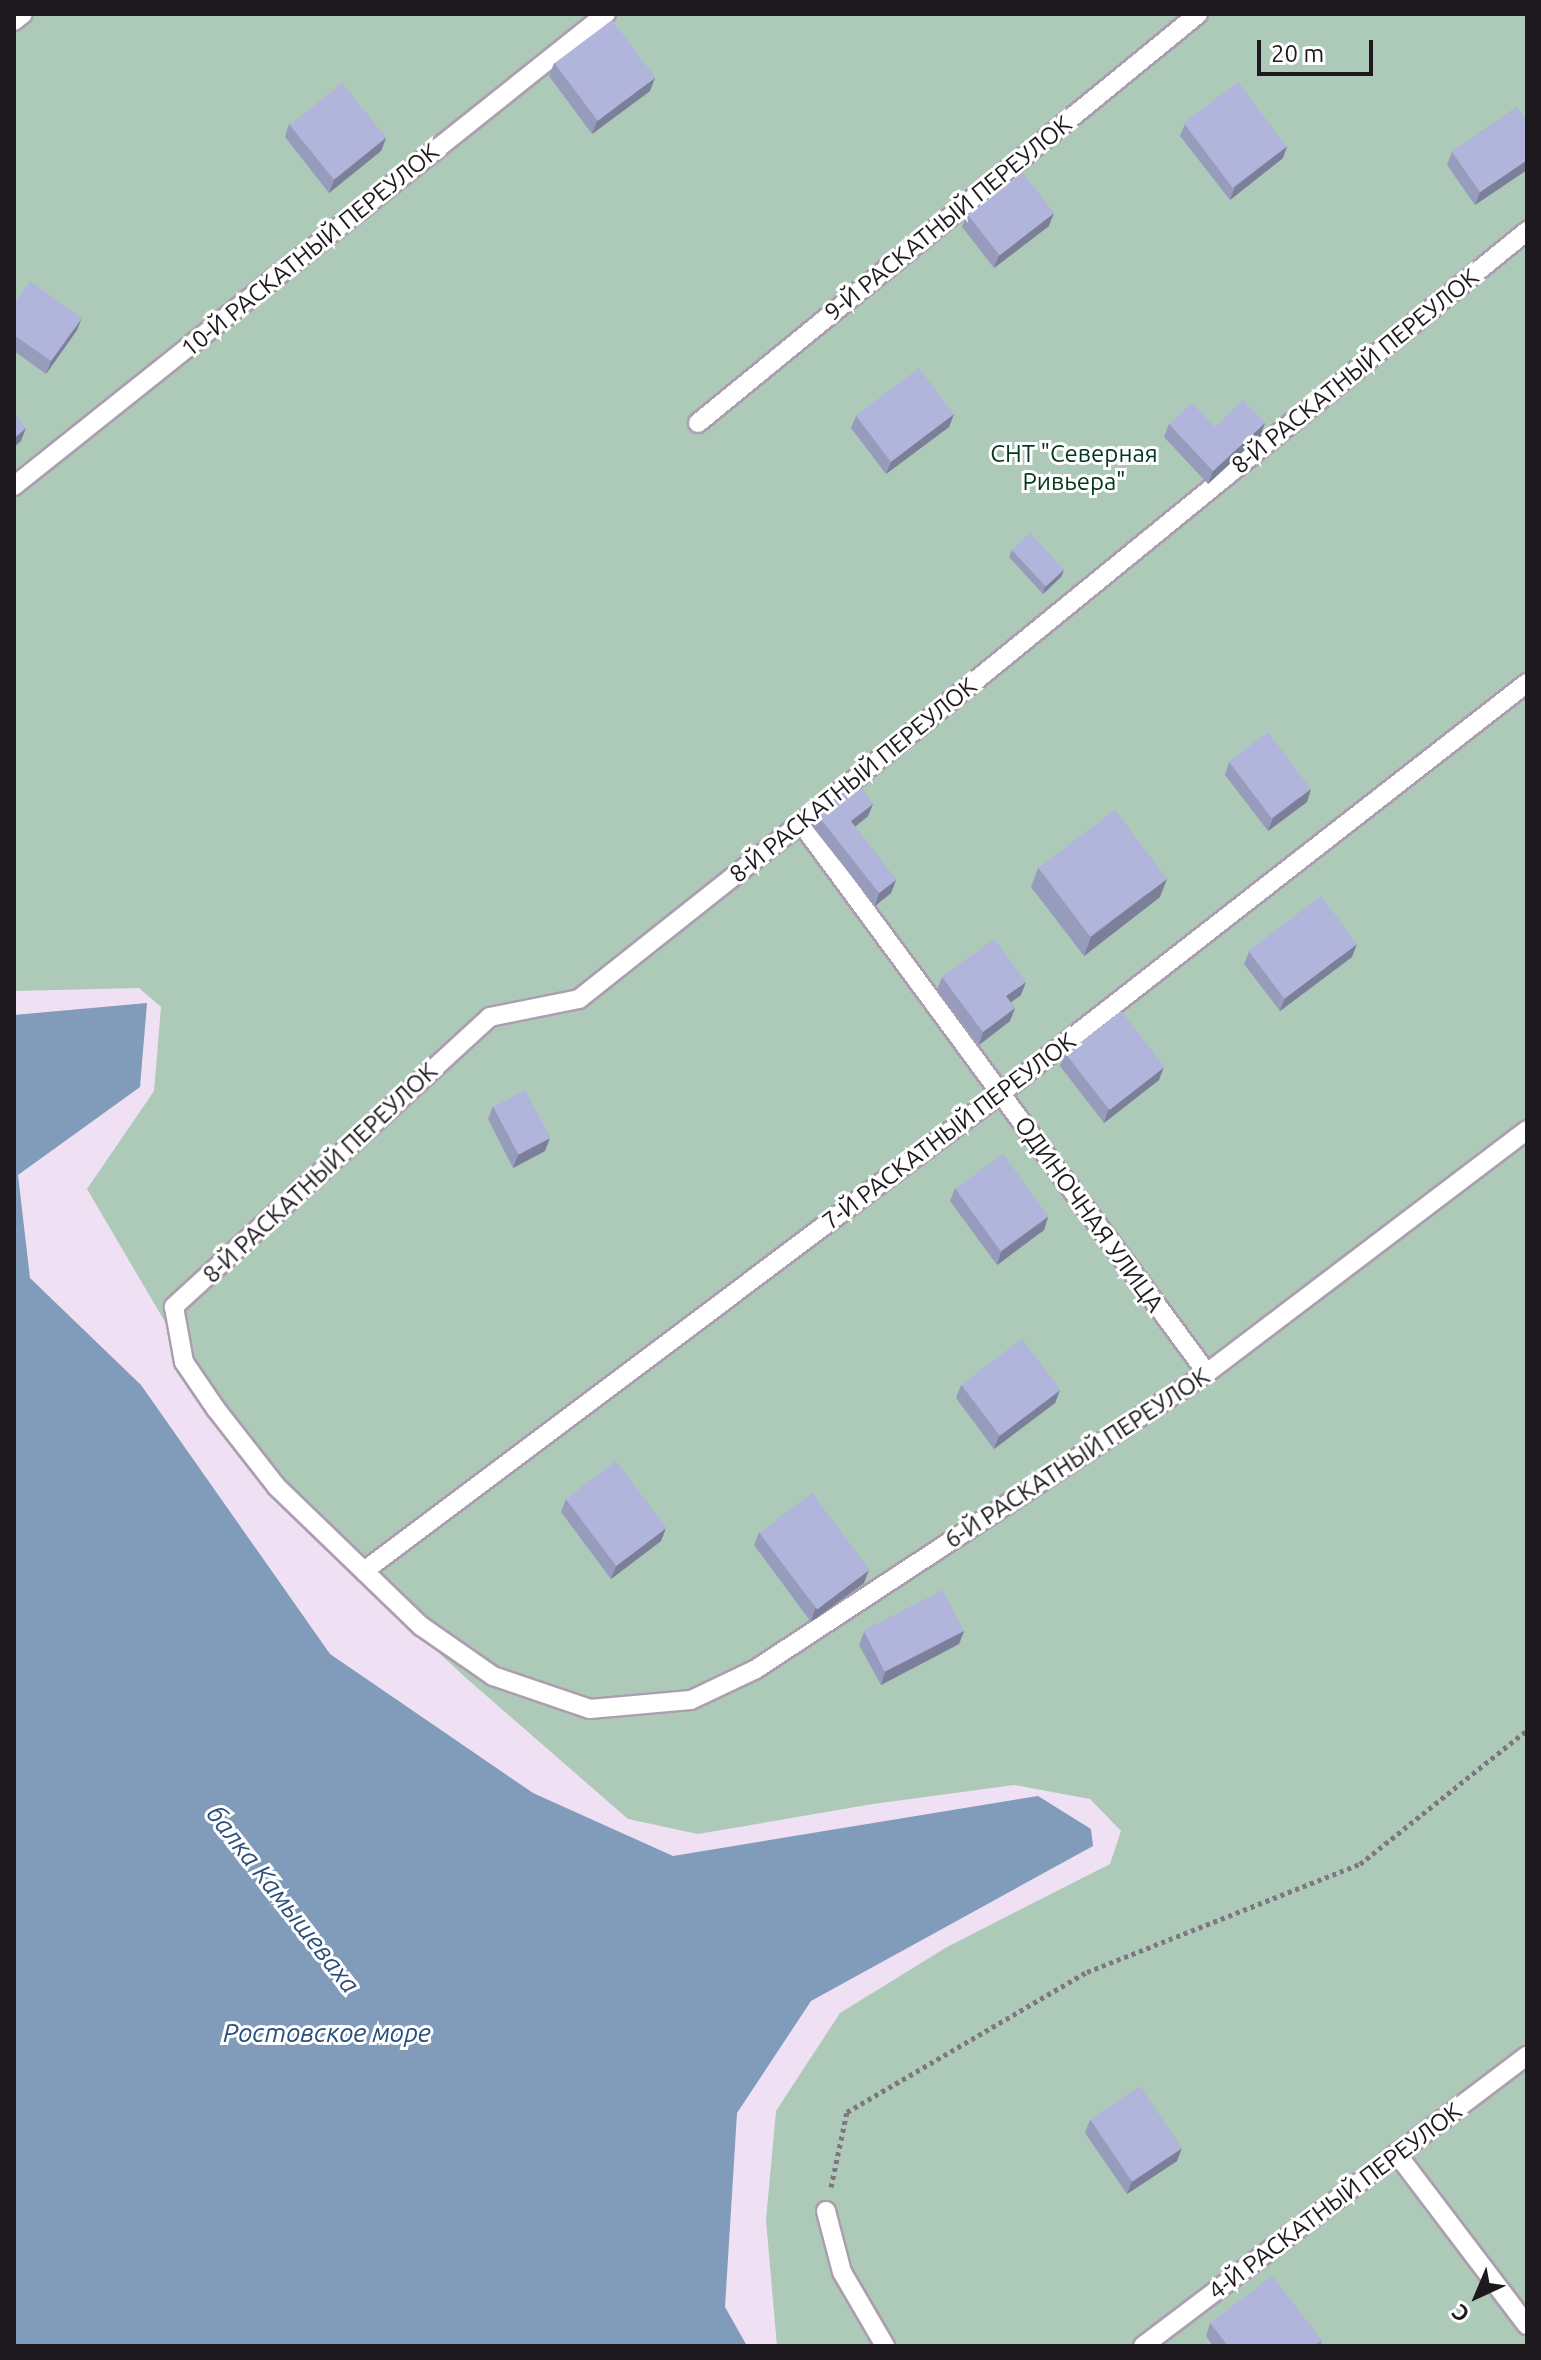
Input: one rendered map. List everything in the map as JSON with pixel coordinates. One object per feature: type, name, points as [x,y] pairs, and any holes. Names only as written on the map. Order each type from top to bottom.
[{"type":"lane","points":[[14,21],[23,14]]},
{"type":"lane","name":"10-Й РАСКАТНЫЙ ПЕРЕУЛОК","points":[[14,486],[606,14]]},
{"type":"lane","name":"9-Й РАСКАТНЫЙ ПЕРЕУЛОК","points":[[698,423],[1198,14]]},
{"type":"lane","name":"8-Й РАСКАТНЫЙ ПЕРЕУЛОК","points":[[364,1571],[277,1487],[216,1409],[184,1362],[174,1307],[490,1017],[579,999],[801,823],[1527,231]]},
{"type":"lane","name":"7-Й РАСКАТНЫЙ ПЕРЕУЛОК","points":[[364,1571],[1001,1093],[1527,683]]},
{"type":"lane","name":"ОДИНОЧНАЯ УЛИЦА","points":[[801,823],[1207,1373]]},
{"type":"lane","name":"6-Й РАСКАТНЫЙ ПЕРЕУЛОК","points":[[364,1571],[421,1626],[493,1676],[590,1709],[691,1700],[756,1669],[1207,1373],[1527,1130]]},
{"type":"lane","name":"4-Й РАСКАТНЫЙ ПЕРЕУЛОК","points":[[1143,2346],[1527,2056]]},
{"type":"lane","points":[[1397,2154],[1527,2325]]},
{"type":"lane","points":[[826,2211],[842,2272],[885,2346]]},
{"type":"path","points":[[826,2211],[847,2112],[1087,1972],[1360,1864],[1527,1730]]},
{"type":"green space","name":"СНТ \"Северная Ривьера\"","points":[[14,14],[1527,14],[1527,2346],[777,2346],[766,2220],[776,2111],[840,2013],[947,1947],[1110,1864],[1121,1831],[1090,1799],[1014,1785],[873,1804],[698,1834],[628,1819],[466,1678],[322,1544],[215,1407],[87,1189],[154,1091],[161,1007],[139,988],[14,991]]},
{"type":"water","name":"Ростовское море","points":[[147,1003],[140,1087],[18,1175],[30,1278],[141,1385],[330,1654],[533,1793],[673,1856],[1038,1796],[1091,1829],[1093,1846],[811,2001],[737,2113],[725,2307],[747,2346],[14,2346],[14,1015]]},
{"type":"building","points":[[612,20],[655,78],[598,121],[554,63]]},
{"type":"building","points":[[1238,82],[1287,147],[1232,188],[1184,123]]},
{"type":"building","points":[[342,83],[386,137],[334,180],[290,125]]},
{"type":"building","points":[[1517,107],[1527,122],[1527,160],[1480,192],[1452,152]]},
{"type":"building","points":[[1022,172],[1054,213],[1000,255],[968,214]]},
{"type":"building","points":[[30,281],[82,318],[51,361],[14,335],[14,304]]},
{"type":"building","points":[[919,368],[954,414],[891,462],[856,416]]},
{"type":"building","points":[[1243,400],[1265,423],[1213,471],[1169,424],[1192,403],[1215,427]]},
{"type":"building","points":[[14,412],[26,428],[14,438]]},
{"type":"building","points":[[1030,533],[1064,570],[1046,587],[1012,550]]},
{"type":"building","points":[[1268,732],[1311,789],[1272,818],[1229,761]]},
{"type":"building","points":[[856,781],[873,804],[851,821],[896,880],[879,893],[816,813]]},
{"type":"building","points":[[1115,810],[1167,879],[1090,936],[1038,868]]},
{"type":"building","points":[[1321,896],[1357,944],[1284,999],[1248,951]]},
{"type":"building","points":[[994,939],[1026,982],[1006,996],[1015,1008],[983,1032],[942,977]]},
{"type":"building","points":[[1121,1011],[1165,1067],[1110,1110],[1066,1054]]},
{"type":"building","points":[[525,1090],[550,1138],[519,1155],[493,1107]]},
{"type":"building","points":[[1003,1154],[1048,1216],[1001,1251],[955,1189]]},
{"type":"building","points":[[1022,1339],[1061,1390],[1000,1436],[961,1385]]},
{"type":"building","points":[[616,1461],[667,1528],[616,1566],[566,1499]]},
{"type":"building","points":[[812,1493],[870,1570],[817,1609],[759,1533]]},
{"type":"building","points":[[943,1590],[964,1631],[885,1671],[864,1630]]},
{"type":"building","points":[[1140,2086],[1182,2148],[1132,2182],[1090,2120]]},
{"type":"building","points":[[1272,2276],[1322,2340],[1314,2346],[1228,2346],[1210,2323]]},
{"type":"water label","name":"балка Камышеваха","points":[[283,1899]]}]
